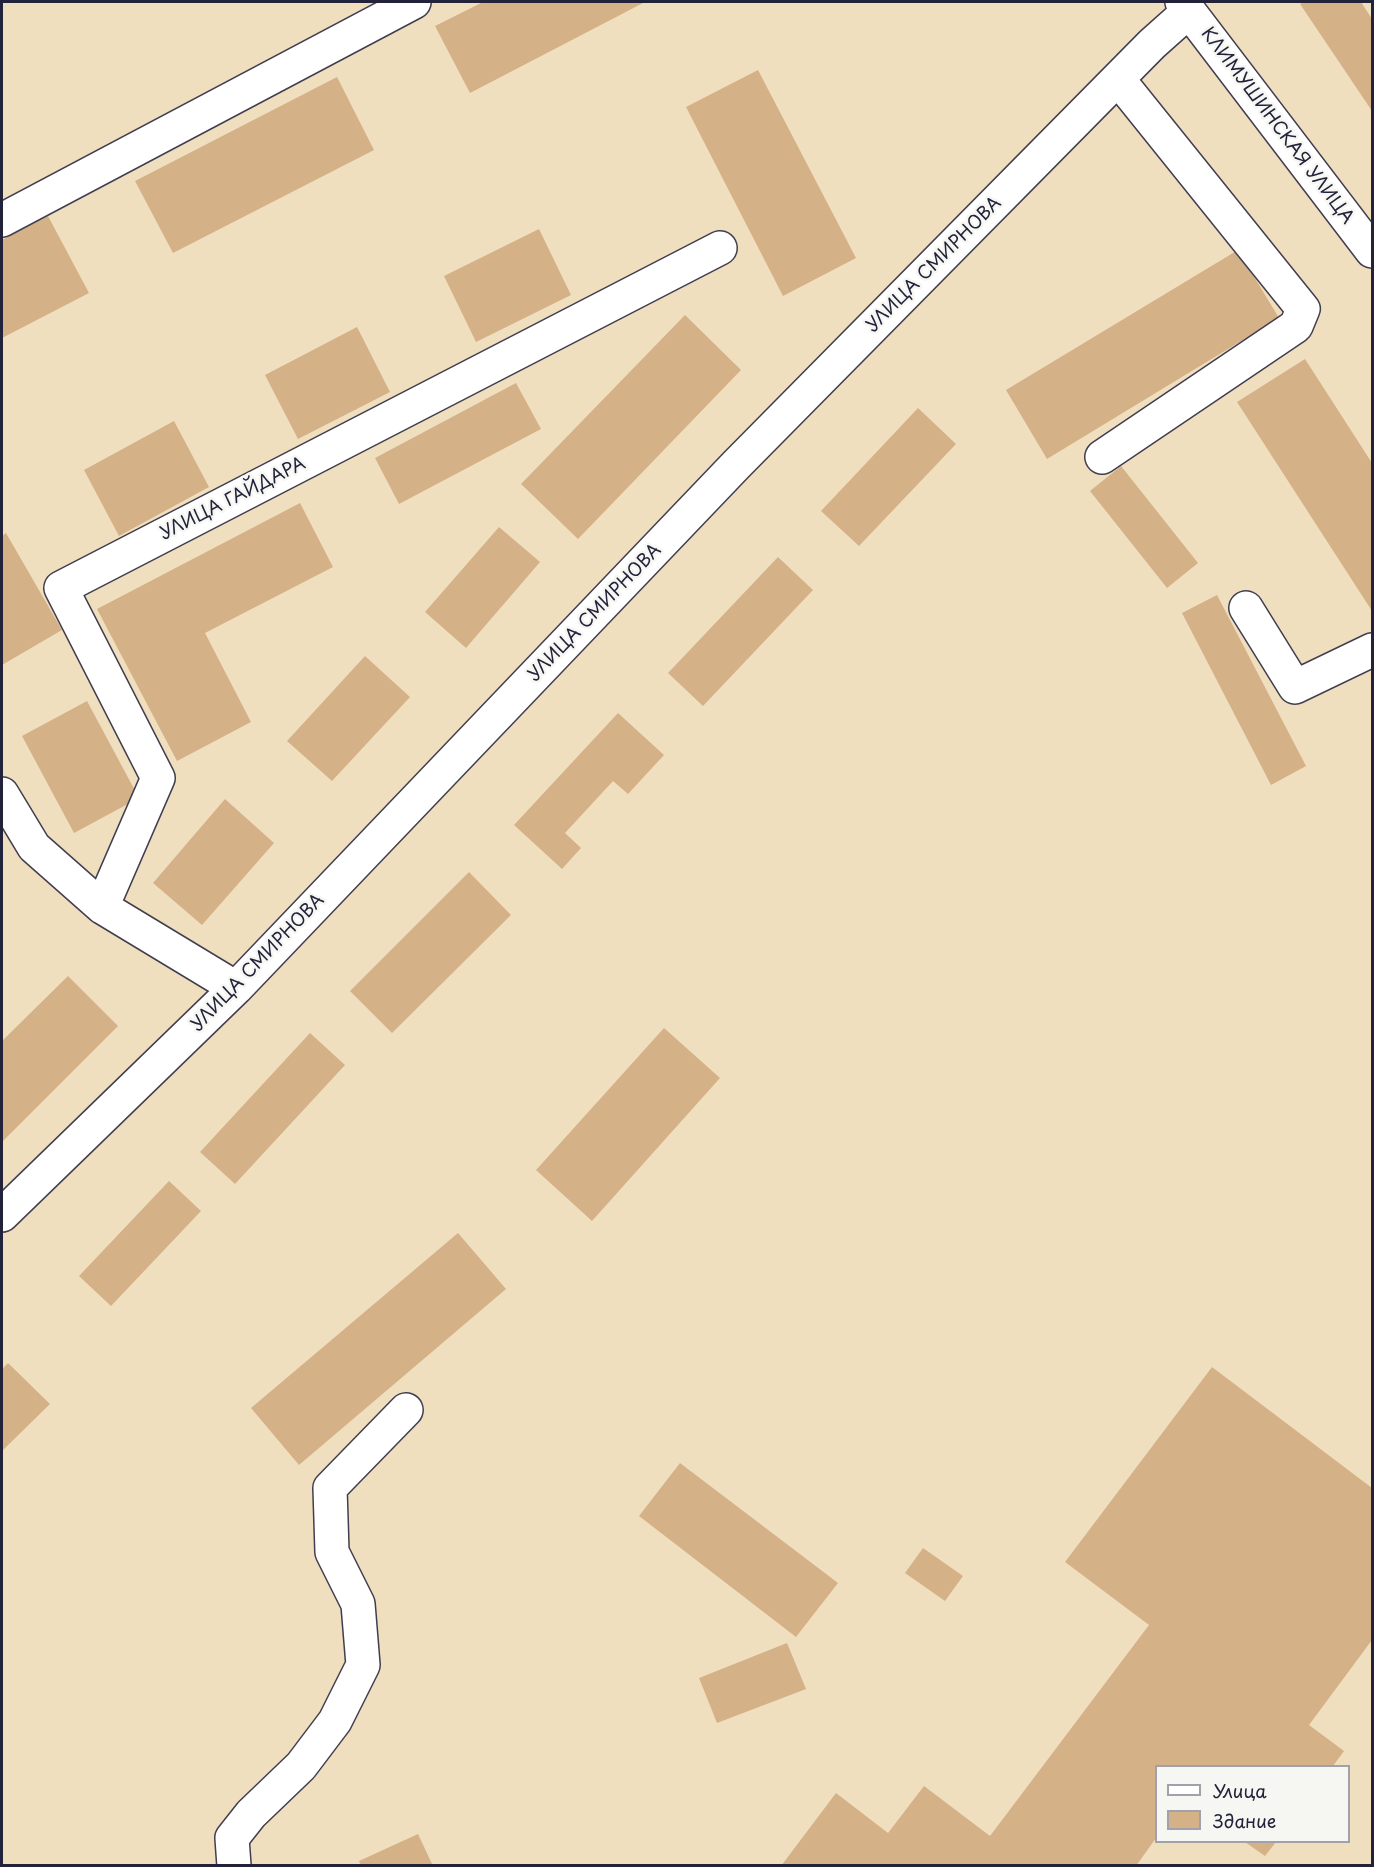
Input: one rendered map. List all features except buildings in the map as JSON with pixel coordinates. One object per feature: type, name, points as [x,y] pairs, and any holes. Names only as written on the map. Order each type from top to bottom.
[{"type":"street","points":[[2,220],[414,2]]},
{"type":"street","name":"УЛИЦА СМИРНОВА","points":[[2,1215],[236,988],[736,465],[1118,79],[1186,6]]},
{"type":"street","name":"КЛИМУШИНСКАЯ УЛИЦА","points":[[1186,6],[1372,251]]},
{"type":"street","points":[[1102,457],[1296,326],[1303,309],[1118,79]]},
{"type":"street","name":"УЛИЦА ГАЙДАРА","points":[[102,907],[158,778],[61,588],[720,248]]},
{"type":"street","points":[[1246,608],[1295,687],[1372,650]]},
{"type":"street","points":[[2,794],[34,847],[102,907],[236,988]]},
{"type":"street","points":[[234,1866],[232,1838],[251,1814],[301,1766],[335,1721],[363,1665],[358,1604],[332,1552],[330,1488],[406,1410]]}]
